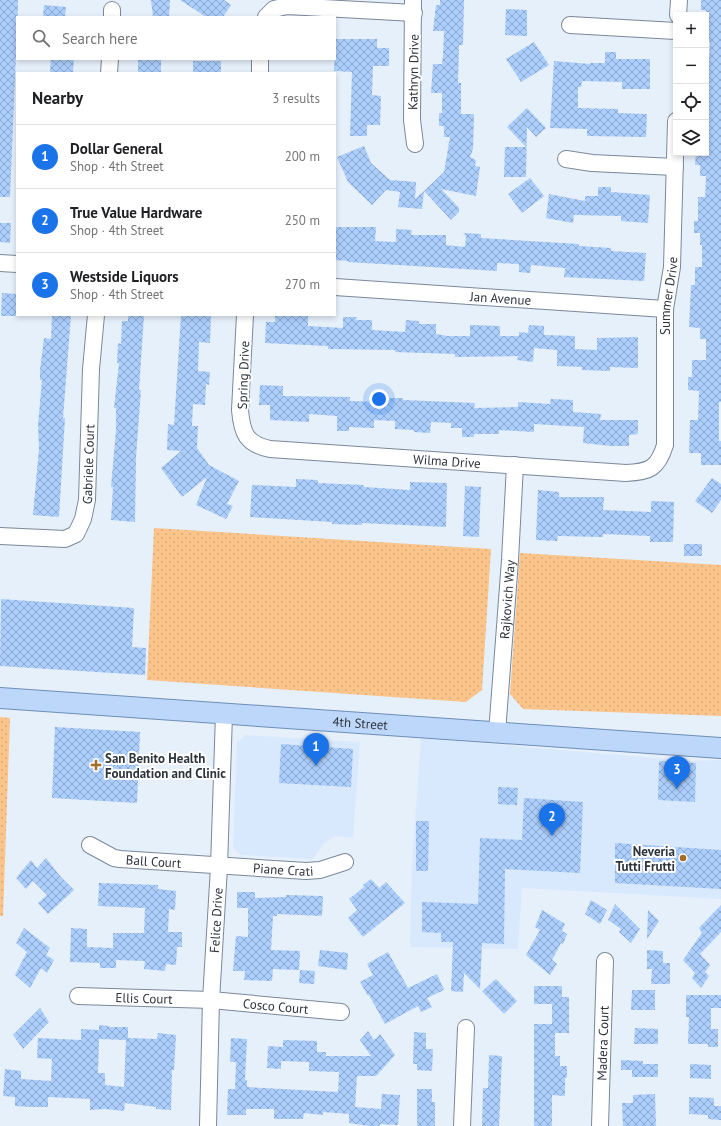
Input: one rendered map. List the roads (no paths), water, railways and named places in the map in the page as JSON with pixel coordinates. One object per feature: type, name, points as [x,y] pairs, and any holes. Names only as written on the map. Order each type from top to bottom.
[{"type":"main road","name":"4th Street","points":[[0,698],[721,748]]},
{"type":"street","points":[[678,12],[679,0]]},
{"type":"street","points":[[267,16],[274,9],[287,6],[414,6]]},
{"type":"street","name":"Kathryn Drive","points":[[414,6],[412,120],[415,144]]},
{"type":"street","points":[[570,25],[673,31]]},
{"type":"street","points":[[109,72],[110,60]]},
{"type":"street","points":[[260,60],[260,72]]},
{"type":"street","name":"Summer Drive","points":[[652,468],[659,460],[665,445],[665,309],[672,267],[675,156]]},
{"type":"street","points":[[566,159],[592,163],[675,167]]},
{"type":"street","points":[[0,263],[16,264]]},
{"type":"street","name":"Jan Avenue","points":[[336,287],[665,309]]},
{"type":"street","name":"Gabriele Court","points":[[0,536],[65,539],[76,534],[83,519],[87,500],[91,369],[96,316]]},
{"type":"street","name":"Spring Drive","points":[[245,316],[240,410],[245,435]]},
{"type":"street","name":"Wilma Drive","points":[[245,435],[258,446],[270,449],[626,473],[642,472],[652,468]]},
{"type":"street","name":"Rajkovich Way","points":[[497,733],[510,560],[515,465]]},
{"type":"street","name":"Felice Drive","points":[[208,1126],[211,1000],[220,867],[224,714]]},
{"type":"street","name":"Ball Court","points":[[90,845],[114,858],[220,867]]},
{"type":"street","name":"Piane Crati","points":[[220,867],[306,871],[320,870],[345,862]]},
{"type":"street","name":"Madera Court","points":[[600,1126],[605,961]]},
{"type":"street","name":"Ellis Court","points":[[78,996],[211,1000]]},
{"type":"street","name":"Cosco Court","points":[[211,1000],[341,1012]]},
{"type":"street","points":[[462,1126],[466,1028]]},
{"type":"place","name":"San Benito Health Foundation and Clinic","points":[[96,765]]},
{"type":"place","name":"Dollar General","points":[[316,766]]},
{"type":"place","name":"Westside Liquors","points":[[677,789]]},
{"type":"place","name":"True Value Hardware","points":[[552,836]]},
{"type":"place","name":"Neveria Tutti Frutti","points":[[683,858]]}]
